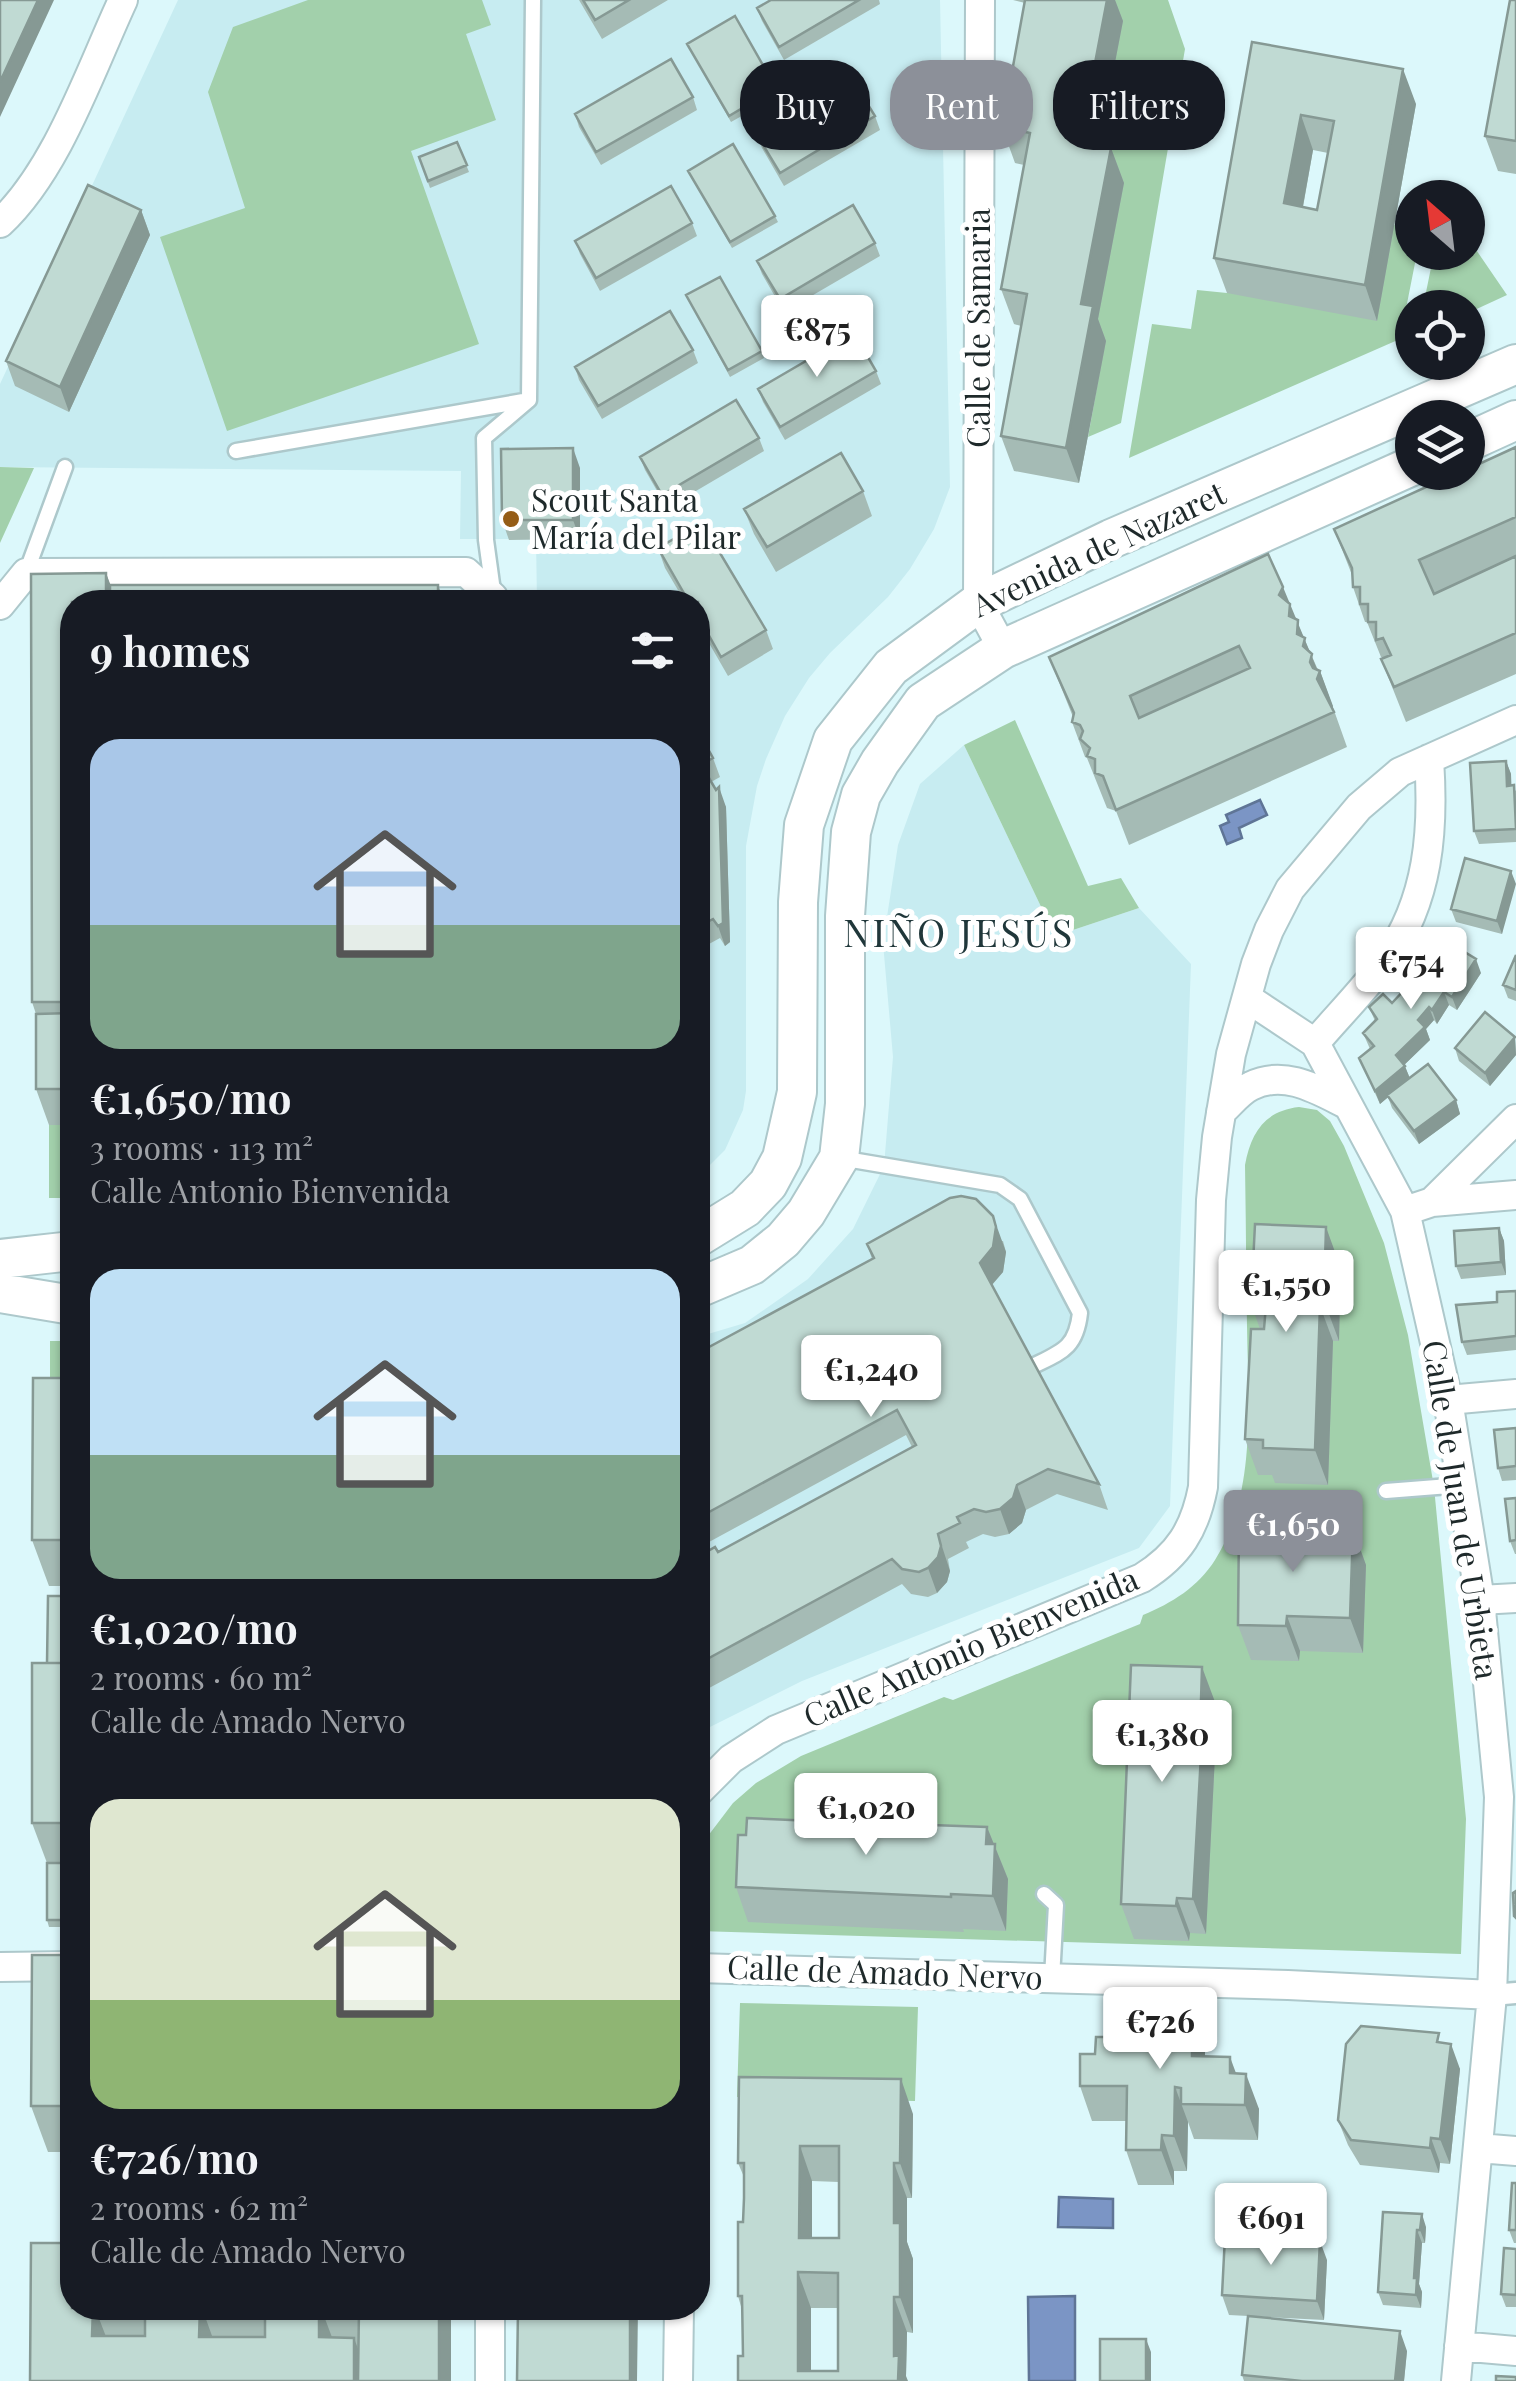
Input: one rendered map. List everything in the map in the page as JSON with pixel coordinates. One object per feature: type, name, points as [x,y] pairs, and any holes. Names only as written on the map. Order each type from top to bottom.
[{"type":"main road","name":"Avenida de Nazaret","points":[[710,1229],[745,1208],[768,1184],[782,1158],[797,1092],[798,902],[804,824],[832,740],[891,667],[978,603],[1111,538],[1516,364]]},
{"type":"main road","points":[[1485,434],[1516,420]]},
{"type":"main road","name":"Avenida de Nazaret","points":[[710,1283],[752,1265],[782,1240],[806,1213],[839,1158],[845,1104],[843,998],[850,832],[861,795],[923,702],[1004,649],[1395,474]]},
{"type":"main road","points":[[0,1259],[60,1252]]},
{"type":"main road","points":[[0,1293],[60,1303]]},
{"type":"street","points":[[0,223],[30,191],[49,160],[123,0]]},
{"type":"street","name":"Calle de Samaria","points":[[980,0],[978,603],[1004,649]]},
{"type":"street","points":[[0,604],[26,573],[466,572],[483,590]]},
{"type":"street","name":"Calle Antonio Bienvenida","points":[[710,1780],[731,1759],[776,1730],[1142,1578],[1164,1565],[1186,1540],[1198,1514],[1203,1486],[1211,1200],[1221,1112],[1231,1054],[1269,930],[1290,889],[1359,807],[1400,772],[1516,720]]},
{"type":"street","points":[[1314,1043],[1380,968],[1408,922],[1427,867],[1431,835],[1430,759]]},
{"type":"street","name":"Calle de Juan de Urbieta","points":[[1247,998],[1314,1043],[1348,1105],[1418,1207],[1480,1600],[1507,1796],[1504,1994],[1478,2148],[1456,2381]]},
{"type":"street","points":[[1221,1112],[1249,1086],[1274,1079],[1307,1084],[1348,1105]]},
{"type":"street","points":[[1418,1207],[1516,1119]]},
{"type":"street","points":[[1418,1207],[1516,1195]]},
{"type":"street","points":[[1448,1400],[1516,1394]]},
{"type":"street","points":[[1480,1600],[1516,1598]]},
{"type":"street","points":[[0,1967],[60,1966]]},
{"type":"street","name":"Calle de Amado Nervo","points":[[710,1968],[1504,1994]]},
{"type":"street","points":[[1478,2148],[1516,2151]]},
{"type":"street","points":[[490,2320],[490,2381]]},
{"type":"street","points":[[678,2381],[679,2320]]},
{"type":"street","points":[[1459,2346],[1516,2351]]},
{"type":"lane","points":[[530,400],[533,0]]},
{"type":"lane","points":[[236,451],[530,400]]},
{"type":"lane","points":[[492,590],[486,540],[484,438],[530,400]]},
{"type":"lane","points":[[26,573],[65,468]]},
{"type":"lane","points":[[839,1158],[1000,1186],[1020,1199],[1080,1313],[1078,1333],[1067,1349],[1031,1368]]},
{"type":"lane","points":[[1386,1492],[1462,1485]]},
{"type":"lane","points":[[1044,1894],[1056,1906],[1052,1978]]},
{"type":"shaded area","points":[[178,0],[940,0],[941,60],[890,60],[890,150],[943,150],[950,487],[934,529],[910,569],[809,678],[785,716],[766,759],[746,846],[746,1091],[743,1110],[725,1150],[710,1165],[710,590],[537,590],[536,539],[460,539],[461,471],[0,467],[0,384]]},
{"type":"shaded area","points":[[964,745],[1055,936],[1139,908],[1191,964],[1170,1506],[1139,1548],[802,1681],[710,1727],[710,1333],[745,1323],[808,1279],[853,1229],[884,1166],[893,1057],[883,943],[898,845],[920,784]]},
{"type":"green space","points":[[308,0],[482,0],[491,25],[466,34],[496,120],[411,151],[479,344],[227,431],[160,237],[245,208],[208,92],[233,27]]},
{"type":"green space","points":[[1089,0],[1168,0],[1185,49],[1183,60],[1090,60]]},
{"type":"green space","points":[[1091,150],[1168,150],[1121,423],[1088,437],[1105,342],[1094,339]]},
{"type":"green space","points":[[1394,225],[1395,270],[1414,270],[1410,290],[1395,290],[1395,341],[1129,458],[1152,324],[1191,329],[1197,290],[1227,293]]},
{"type":"green space","points":[[1485,263],[1507,295],[1485,305],[1485,290],[1426,290],[1431,270],[1485,270]]},
{"type":"green space","points":[[0,467],[34,468],[0,543]]},
{"type":"green space","points":[[1015,720],[1088,886],[1121,878],[1139,908],[1055,936],[964,745]]},
{"type":"green space","points":[[1287,1109],[1317,1110],[1330,1121],[1344,1146],[1384,1243],[1408,1335],[1434,1487],[1466,1819],[1461,1954],[710,1931],[710,1833],[733,1803],[756,1783],[801,1756],[944,1697],[953,1700],[1140,1624],[1143,1615],[1184,1593],[1208,1570],[1238,1506],[1247,1446],[1245,1165],[1261,1126]]},
{"type":"green space","points":[[49,1125],[60,1125],[60,1198],[49,1198]]},
{"type":"green space","points":[[50,1341],[60,1341],[60,1425],[50,1425]]},
{"type":"green space","points":[[740,2003],[918,2007],[915,2101],[737,2097]]},
{"type":"water","points":[[1260,800],[1267,815],[1239,828],[1242,838],[1227,844],[1220,826],[1229,822],[1226,815]]},
{"type":"water","points":[[1059,2197],[1113,2199],[1113,2228],[1058,2227]]},
{"type":"water","points":[[1075,2296],[1075,2381],[1029,2381],[1028,2297]]},
{"type":"building","points":[[0,0],[38,0],[0,82]]},
{"type":"building","points":[[583,0],[629,0],[595,20]]},
{"type":"building","points":[[771,0],[859,0],[779,47],[757,8]]},
{"type":"building","points":[[1025,0],[1107,0],[1096,60],[1053,60],[1053,150],[1111,150],[1081,304],[1093,306],[1066,448],[1001,436],[1027,294],[1001,289],[1027,150],[1033,150],[1033,60],[1014,60]]},
{"type":"building","points":[[1510,0],[1516,0],[1516,141],[1485,136]]},
{"type":"building","points":[[735,16],[760,60],[740,60],[740,109],[729,116],[687,44]]},
{"type":"building","points":[[1252,42],[1403,69],[1365,285],[1214,258]],"holes":[[[1301,115],[1334,121],[1317,210],[1284,203]]]},
{"type":"building","points":[[671,59],[693,97],[596,152],[575,114]]},
{"type":"building","points":[[457,142],[467,165],[428,181],[419,157]]},
{"type":"building","points":[[733,144],[775,216],[730,242],[688,171]]},
{"type":"building","points":[[766,150],[818,150],[780,173]]},
{"type":"building","points":[[88,185],[141,210],[60,387],[6,361]]},
{"type":"building","points":[[671,186],[692,223],[596,278],[575,241]]},
{"type":"building","points":[[853,205],[875,243],[780,299],[757,261]]},
{"type":"building","points":[[720,277],[762,351],[728,370],[686,295]]},
{"type":"building","points":[[670,311],[693,350],[598,406],[575,367]]},
{"type":"building","points":[[854,333],[876,371],[780,427],[758,389]]},
{"type":"building","points":[[736,400],[759,438],[662,495],[640,457]]},
{"type":"building","points":[[1516,447],[1516,517],[1419,560],[1434,594],[1516,556],[1516,633],[1394,687],[1381,659],[1391,655],[1383,638],[1376,640],[1376,622],[1368,622],[1368,604],[1360,604],[1360,587],[1353,587],[1352,568],[1334,529],[1420,490],[1485,490],[1485,461]]},
{"type":"building","points":[[573,448],[573,520],[502,520],[501,449]]},
{"type":"building","points":[[841,453],[863,491],[767,547],[744,509]]},
{"type":"building","points":[[702,523],[766,630],[721,657],[710,637],[710,590],[682,590],[658,548]]},
{"type":"building","points":[[1268,554],[1283,587],[1279,595],[1290,604],[1289,616],[1298,620],[1297,634],[1305,638],[1303,646],[1312,654],[1313,668],[1320,671],[1317,679],[1334,712],[1116,810],[1103,776],[1095,773],[1095,759],[1087,756],[1090,748],[1080,739],[1080,725],[1072,722],[1074,713],[1049,657]],"holes":[[[1239,646],[1250,668],[1139,718],[1130,696]]]},
{"type":"building","points":[[106,573],[106,590],[60,590],[60,1002],[32,1002],[31,574]]},
{"type":"building","points":[[110,585],[438,585],[438,590],[110,590]]},
{"type":"building","points":[[1506,761],[1507,786],[1514,785],[1516,829],[1474,831],[1470,763]]},
{"type":"building","points":[[710,780],[716,790],[719,787],[723,923],[718,926],[713,919],[710,921]]},
{"type":"building","points":[[1465,858],[1511,871],[1497,921],[1451,909]]},
{"type":"building","points":[[1445,940],[1476,959],[1452,997],[1444,992],[1432,1010],[1429,1007],[1418,1020],[1425,1027],[1396,1055],[1405,1066],[1375,1091],[1359,1058],[1374,1046],[1363,1033],[1377,1019],[1369,1007],[1383,994],[1392,1003],[1407,987],[1410,992]]},
{"type":"building","points":[[1516,955],[1516,990],[1503,985]]},
{"type":"building","points":[[1485,1012],[1515,1037],[1485,1073],[1455,1048]]},
{"type":"building","points":[[60,1013],[60,1089],[36,1089],[36,1014]]},
{"type":"building","points":[[1428,1064],[1456,1100],[1414,1131],[1387,1095]]},
{"type":"building","points":[[950,1198],[976,1199],[993,1216],[993,1247],[980,1263],[1099,1484],[1048,1469],[1017,1485],[1013,1498],[1000,1509],[974,1509],[957,1517],[960,1523],[938,1534],[938,1557],[928,1568],[919,1572],[902,1569],[892,1559],[710,1658],[710,1550],[715,1547],[718,1552],[916,1445],[897,1410],[710,1511],[710,1347],[874,1258],[867,1244]]},
{"type":"building","points":[[1255,1224],[1326,1227],[1326,1306],[1320,1306],[1315,1450],[1263,1448],[1263,1440],[1245,1439],[1251,1329],[1264,1329],[1266,1305],[1251,1304]]},
{"type":"building","points":[[1499,1228],[1501,1262],[1456,1266],[1454,1231]]},
{"type":"building","points":[[1516,1291],[1516,1336],[1462,1342],[1456,1305],[1497,1302],[1497,1292]]},
{"type":"building","points":[[33,1378],[60,1378],[60,1540],[32,1540]]},
{"type":"building","points":[[1516,1428],[1516,1466],[1498,1468],[1494,1430]]},
{"type":"building","points":[[1516,1498],[1516,1540],[1510,1541],[1505,1499]]},
{"type":"building","points":[[1239,1525],[1277,1526],[1277,1532],[1353,1529],[1350,1618],[1287,1616],[1286,1626],[1238,1625]]},
{"type":"building","points":[[48,1596],[60,1596],[60,1663],[47,1663]]},
{"type":"building","points":[[32,1663],[60,1663],[60,1823],[32,1823]]},
{"type":"building","points":[[1131,1665],[1202,1667],[1204,1701],[1193,1899],[1177,1898],[1176,1906],[1121,1904]]},
{"type":"building","points":[[747,1818],[860,1823],[859,1834],[874,1834],[875,1823],[987,1827],[986,1844],[995,1844],[993,1896],[736,1887],[738,1835],[746,1835]]},
{"type":"building","points":[[47,1863],[60,1863],[60,1920],[47,1920]]},
{"type":"building","points":[[32,1955],[60,1955],[60,2106],[31,2106]]},
{"type":"building","points":[[1156,1991],[1176,1991],[1176,2008],[1192,2009],[1192,2056],[1230,2057],[1230,2073],[1246,2074],[1245,2105],[1181,2104],[1181,2088],[1175,2087],[1174,2136],[1162,2135],[1161,2150],[1126,2150],[1127,2086],[1080,2086],[1080,2054],[1095,2054],[1096,2037],[1126,2037],[1126,2022],[1139,2022],[1140,2008],[1156,2008]]},
{"type":"building","points":[[1361,2026],[1439,2033],[1437,2042],[1451,2044],[1440,2139],[1431,2138],[1430,2148],[1351,2140],[1338,2120],[1346,2044]]},
{"type":"building","points":[[739,2077],[901,2079],[900,2163],[894,2163],[894,2223],[900,2223],[900,2297],[894,2297],[898,2381],[738,2381],[738,2356],[743,2356],[738,2222],[743,2222],[744,2163],[738,2163]],"holes":[[[800,2146],[839,2146],[839,2238],[799,2238]],[[798,2272],[838,2273],[838,2371],[798,2371]]]},
{"type":"building","points":[[1512,2183],[1516,2183],[1516,2230],[1509,2230]]},
{"type":"building","points":[[1383,2212],[1422,2214],[1417,2230],[1416,2295],[1378,2292]]},
{"type":"building","points":[[1225,2236],[1320,2241],[1317,2301],[1222,2295]]},
{"type":"building","points":[[31,2243],[60,2243],[60,2320],[93,2320],[92,2336],[145,2336],[145,2320],[200,2320],[199,2337],[265,2337],[265,2320],[319,2320],[319,2337],[354,2338],[354,2381],[30,2381]]},
{"type":"building","points":[[1504,2248],[1516,2249],[1516,2295],[1501,2294]]},
{"type":"building","points":[[1248,2316],[1400,2331],[1395,2381],[1302,2381],[1242,2375]]},
{"type":"building","points":[[359,2320],[439,2320],[439,2381],[358,2381]]},
{"type":"building","points":[[518,2320],[630,2320],[630,2381],[517,2381]]},
{"type":"building","points":[[1100,2339],[1146,2339],[1146,2381],[1100,2381]]},
{"type":"building","points":[[1496,2376],[1516,2377],[1516,2381],[1496,2381]]},
{"type":"place","name":"Scout Santa María del Pilar","points":[[511,519]]},
{"type":"district","name":"NIÑO JESÚS","points":[[959,934]]}]
